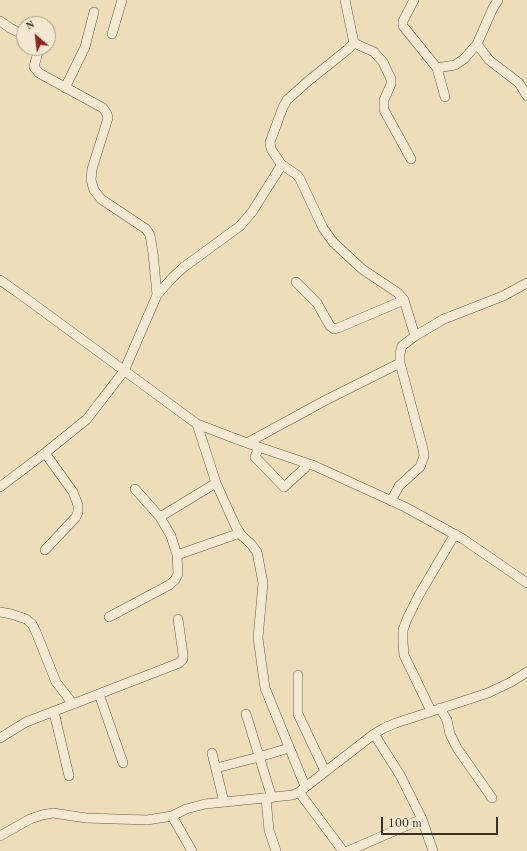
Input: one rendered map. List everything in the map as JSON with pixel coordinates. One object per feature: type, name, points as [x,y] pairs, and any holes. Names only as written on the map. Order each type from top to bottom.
[{"type":"street","points":[[112,34],[122,0]]},
{"type":"street","points":[[345,0],[354,43]]},
{"type":"street","points":[[414,0],[403,21],[403,26],[437,68],[445,97]]},
{"type":"street","points":[[437,68],[455,65],[460,62],[476,44],[498,0]]},
{"type":"street","points":[[66,88],[85,47],[94,12]]},
{"type":"street","points":[[0,21],[16,31]]},
{"type":"street","points":[[354,43],[374,52],[383,62],[391,79],[391,84],[384,100],[384,110],[411,159]]},
{"type":"street","points":[[354,43],[287,100],[270,142],[271,149],[281,164],[300,179],[323,228],[333,242],[362,269],[398,293],[404,300],[415,336]]},
{"type":"street","points":[[476,44],[489,60],[519,83],[527,96]]},
{"type":"street","points":[[36,56],[34,67],[36,71],[103,108],[107,114],[108,118],[92,169],[94,190],[101,199],[146,229],[150,235],[154,253],[157,295]]},
{"type":"street","points":[[0,487],[87,419],[124,370],[157,295],[184,267],[246,220],[280,168],[281,164]]},
{"type":"street","points":[[0,280],[197,424],[247,444],[315,466],[391,501],[454,534],[527,583]]},
{"type":"street","points":[[296,282],[314,300],[330,326],[334,329],[404,300]]},
{"type":"street","points":[[391,501],[399,486],[420,467],[424,456],[424,449],[400,363],[402,346],[415,336],[444,319],[503,296],[527,283]]},
{"type":"street","points":[[247,444],[322,402],[400,363]]},
{"type":"street","points":[[197,424],[216,483],[240,533],[257,552],[260,563],[263,582],[258,638],[263,676],[269,701],[288,748],[302,789],[343,851]]},
{"type":"street","points":[[259,447],[255,457],[284,487],[305,468],[303,462]]},
{"type":"street","points":[[45,453],[73,492],[78,505],[76,517],[45,550]]},
{"type":"street","points":[[160,516],[216,483]]},
{"type":"street","points":[[109,617],[169,585],[175,580],[178,568],[177,555],[171,536],[160,516],[135,489]]},
{"type":"street","points":[[177,555],[240,533]]},
{"type":"street","points":[[431,711],[404,655],[402,642],[403,630],[406,619],[454,534]]},
{"type":"street","points":[[0,612],[26,619],[32,624],[56,682],[73,704]]},
{"type":"street","points":[[0,738],[26,722],[179,663],[183,659],[183,654],[178,619]]},
{"type":"street","points":[[0,836],[30,819],[53,813],[86,818],[142,820],[158,819],[172,816],[195,806],[292,795],[374,734],[396,723],[488,693],[511,682],[527,672]]},
{"type":"street","points":[[298,675],[298,714],[324,771]]},
{"type":"street","points":[[99,694],[123,763]]},
{"type":"street","points":[[440,708],[447,720],[450,734],[457,748],[492,798]]},
{"type":"street","points":[[54,712],[69,776]]},
{"type":"street","points":[[246,714],[269,798],[269,830],[276,851]]},
{"type":"street","points":[[374,734],[400,775],[422,819],[433,851]]},
{"type":"street","points":[[216,768],[288,748]]},
{"type":"street","points":[[212,753],[224,802]]},
{"type":"street","points":[[172,816],[192,851]]},
{"type":"street","points":[[348,851],[422,819]]}]
